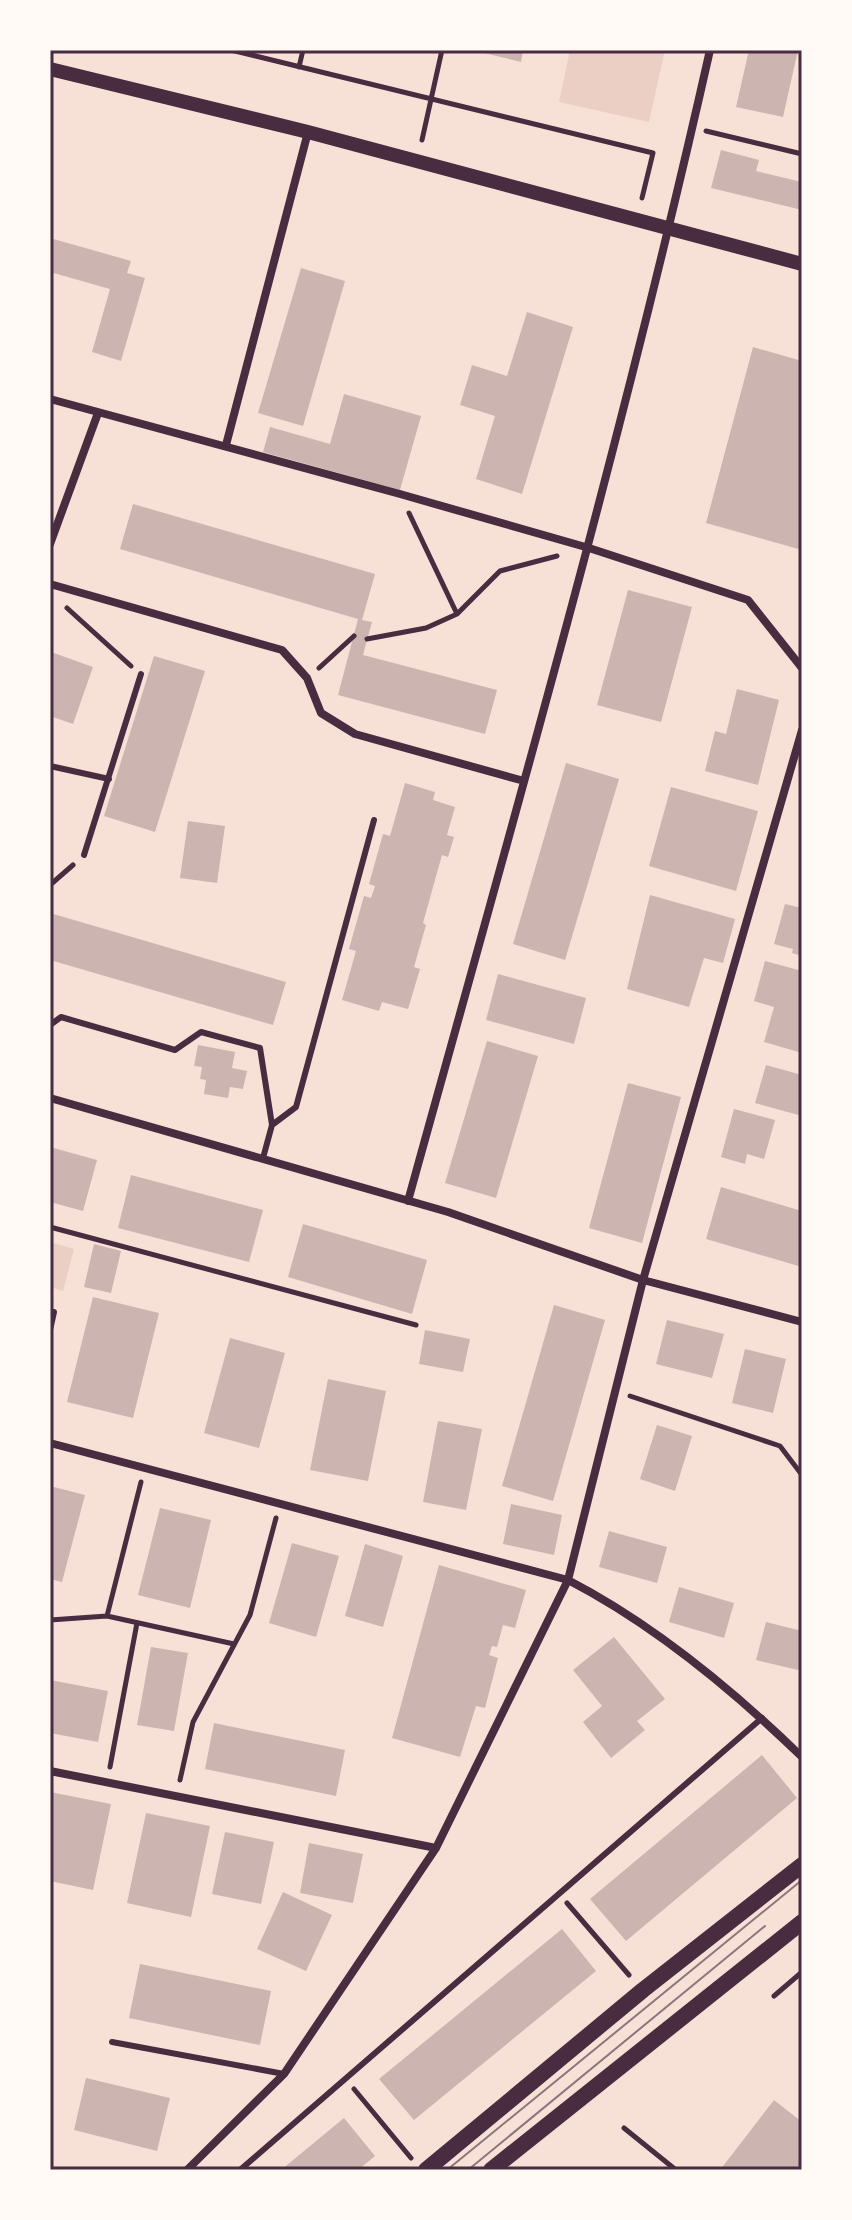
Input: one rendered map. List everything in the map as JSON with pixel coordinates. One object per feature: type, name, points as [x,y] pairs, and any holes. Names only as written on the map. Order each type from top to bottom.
[{"type":"main road","points":[[426,2170],[643,1990],[802,1865]]},
{"type":"main road","points":[[491,2170],[802,1922]]},
{"type":"street","points":[[408,1201],[589,548],[670,229],[710,50]]},
{"type":"street","points":[[50,69],[308,132],[802,264]]},
{"type":"street","points":[[226,445],[308,132]]},
{"type":"street","points":[[50,399],[226,445],[589,548],[748,600],[802,668]]},
{"type":"street","points":[[50,544],[98,413]]},
{"type":"street","points":[[50,584],[282,650],[307,678],[321,713],[355,734],[524,781]]},
{"type":"street","points":[[187,2170],[284,2074],[436,1848],[568,1580],[643,1280],[802,730]]},
{"type":"street","points":[[50,1098],[408,1201],[643,1280],[802,1322]]},
{"type":"street","points":[[50,1443],[568,1580],[616,1604],[762,1718],[802,1757]]},
{"type":"street","points":[[50,1771],[436,1848]]},
{"type":"lane","points":[[84,855],[141,674]]},
{"type":"lane","points":[[50,766],[109,779]]},
{"type":"lane","points":[[272,1125],[296,1107],[374,820]]},
{"type":"lane","points":[[50,1025],[61,1017],[175,1050],[201,1032],[260,1048],[272,1125],[263,1158]]},
{"type":"lane","points":[[50,1330],[54,1312]]},
{"type":"lane","points":[[240,2170],[762,1718]]},
{"type":"lane","points":[[112,2042],[284,2074]]},
{"type":"path","points":[[231,50],[653,153],[642,198]]},
{"type":"path","points":[[299,67],[303,50]]},
{"type":"path","points":[[422,140],[442,50]]},
{"type":"path","points":[[692,128],[802,154]]},
{"type":"path","points":[[400,494],[457,614]]},
{"type":"path","points":[[367,639],[426,628],[457,614],[500,571],[589,548]]},
{"type":"path","points":[[61,603],[141,674]]},
{"type":"path","points":[[307,678],[354,636]]},
{"type":"path","points":[[50,885],[84,855]]},
{"type":"path","points":[[50,1227],[416,1325]]},
{"type":"path","points":[[617,1392],[780,1446],[802,1475]]},
{"type":"path","points":[[107,1616],[145,1466]]},
{"type":"path","points":[[176,1797],[193,1722],[250,1615],[280,1504]]},
{"type":"path","points":[[50,1620],[107,1616],[234,1644]]},
{"type":"path","points":[[107,1783],[137,1623]]},
{"type":"path","points":[[559,1894],[631,1978]]},
{"type":"path","points":[[774,1996],[802,1972]]},
{"type":"path","points":[[346,2079],[411,2158]]},
{"type":"path","points":[[624,2128],[676,2170]]},
{"type":"shaded area","points":[[570,50],[665,50],[649,122],[559,102]]},
{"type":"shaded area","points":[[50,1242],[74,1249],[63,1291],[50,1287]]},
{"type":"building","points":[[472,50],[523,50],[521,62]]},
{"type":"building","points":[[749,50],[798,50],[783,117],[736,107]]},
{"type":"building","points":[[721,150],[759,160],[756,171],[802,182],[802,210],[711,188]]},
{"type":"building","points":[[50,238],[131,261],[127,273],[145,278],[121,361],[92,352],[110,289],[50,272]]},
{"type":"building","points":[[301,268],[345,281],[303,426],[258,413]]},
{"type":"building","points":[[527,312],[573,327],[522,494],[476,479],[495,416],[460,405],[472,365],[507,376]]},
{"type":"building","points":[[753,347],[802,361],[802,550],[706,523]]},
{"type":"building","points":[[344,394],[421,416],[400,490],[263,452],[270,427],[330,444]]},
{"type":"building","points":[[133,504],[375,574],[362,620],[372,622],[363,655],[497,690],[485,734],[338,695],[358,619],[120,549]]},
{"type":"building","points":[[628,590],[692,607],[661,722],[597,705]]},
{"type":"building","points":[[51,652],[93,667],[73,724],[50,716]]},
{"type":"building","points":[[154,656],[205,671],[155,832],[104,816]]},
{"type":"building","points":[[737,689],[779,700],[758,785],[705,771],[715,731],[726,734]]},
{"type":"building","points":[[566,763],[619,779],[565,960],[513,944]]},
{"type":"building","points":[[405,783],[435,792],[433,800],[455,807],[447,835],[454,837],[448,857],[442,855],[423,923],[426,925],[414,967],[420,969],[408,1009],[382,1002],[379,1011],[342,1000],[356,951],[349,949],[364,896],[371,898],[375,886],[369,884],[383,834],[390,836]]},
{"type":"building","points":[[671,787],[758,811],[736,891],[649,866]]},
{"type":"building","points":[[188,821],[225,826],[217,883],[180,878]]},
{"type":"building","points":[[650,895],[735,919],[723,963],[704,958],[689,1007],[627,989]]},
{"type":"building","points":[[785,904],[802,908],[802,956],[792,953],[793,949],[774,944]]},
{"type":"building","points":[[50,913],[286,982],[273,1025],[50,960]]},
{"type":"building","points":[[765,961],[802,971],[802,1053],[764,1042],[774,1007],[754,1001]]},
{"type":"building","points":[[498,974],[586,998],[574,1044],[486,1020]]},
{"type":"building","points":[[487,1041],[538,1056],[496,1198],[445,1183]]},
{"type":"building","points":[[198,1045],[235,1052],[232,1068],[247,1071],[243,1089],[230,1087],[228,1098],[204,1094],[206,1080],[200,1079],[202,1067],[194,1066]]},
{"type":"building","points":[[766,1065],[802,1075],[802,1116],[755,1103]]},
{"type":"building","points":[[628,1083],[681,1097],[642,1243],[589,1228]]},
{"type":"building","points":[[734,1109],[775,1120],[764,1159],[747,1154],[745,1164],[721,1157]]},
{"type":"building","points":[[50,1147],[97,1160],[83,1211],[50,1202]]},
{"type":"building","points":[[131,1175],[263,1210],[249,1262],[118,1228]]},
{"type":"building","points":[[721,1187],[802,1211],[802,1267],[706,1239]]},
{"type":"building","points":[[303,1224],[427,1260],[412,1314],[288,1277]]},
{"type":"building","points":[[94,1244],[121,1251],[111,1293],[84,1287]]},
{"type":"building","points":[[93,1297],[159,1313],[133,1418],[67,1402]]},
{"type":"building","points":[[554,1305],[605,1320],[553,1501],[502,1486]]},
{"type":"building","points":[[667,1320],[724,1334],[712,1378],[656,1364]]},
{"type":"building","points":[[425,1330],[470,1339],[463,1372],[419,1364]]},
{"type":"building","points":[[230,1338],[285,1353],[259,1448],[204,1433]]},
{"type":"building","points":[[745,1349],[786,1359],[773,1413],[732,1403]]},
{"type":"building","points":[[328,1379],[386,1391],[368,1481],[310,1470]]},
{"type":"building","points":[[438,1421],[482,1429],[466,1510],[423,1502]]},
{"type":"building","points":[[657,1425],[692,1436],[675,1491],[640,1479]]},
{"type":"building","points":[[50,1486],[85,1495],[62,1582],[50,1579]]},
{"type":"building","points":[[511,1504],[562,1515],[554,1555],[503,1544]]},
{"type":"building","points":[[160,1508],[211,1520],[190,1608],[138,1595]]},
{"type":"building","points":[[609,1531],[667,1547],[657,1583],[599,1567]]},
{"type":"building","points":[[292,1543],[339,1556],[316,1637],[269,1623]]},
{"type":"building","points":[[365,1544],[403,1556],[383,1627],[345,1616]]},
{"type":"building","points":[[439,1565],[526,1590],[515,1628],[503,1625],[497,1647],[492,1646],[489,1655],[498,1658],[485,1708],[476,1706],[460,1757],[392,1738]]},
{"type":"building","points":[[679,1587],[734,1603],[724,1638],[669,1622]]},
{"type":"building","points":[[766,1622],[802,1631],[802,1671],[756,1660]]},
{"type":"building","points":[[614,1637],[665,1699],[637,1721],[645,1730],[611,1758],[583,1722],[602,1706],[573,1670]]},
{"type":"building","points":[[151,1647],[188,1653],[174,1731],[137,1725]]},
{"type":"building","points":[[50,1680],[108,1691],[98,1742],[50,1733]]},
{"type":"building","points":[[214,1723],[345,1750],[336,1796],[205,1769]]},
{"type":"building","points":[[762,1755],[797,1798],[626,1941],[590,1899]]},
{"type":"building","points":[[50,1792],[111,1804],[93,1890],[50,1881]]},
{"type":"building","points":[[146,1813],[210,1826],[191,1917],[127,1903]]},
{"type":"building","points":[[225,1832],[274,1842],[261,1904],[212,1894]]},
{"type":"building","points":[[309,1843],[363,1854],[353,1903],[300,1893]]},
{"type":"building","points":[[283,1892],[332,1915],[306,1971],[257,1949]]},
{"type":"building","points":[[562,1929],[596,1971],[414,2120],[379,2079]]},
{"type":"building","points":[[140,1964],[271,1991],[260,2045],[129,2018]]},
{"type":"building","points":[[86,2078],[170,2098],[157,2151],[74,2130]]},
{"type":"building","points":[[774,2100],[802,2122],[802,2170],[720,2170]]},
{"type":"building","points":[[344,2118],[375,2156],[358,2170],[281,2170]]},
{"type":"tram line","points":[[447,2170],[802,1880]]},
{"type":"tram line","points":[[468,2170],[765,1926]]}]
